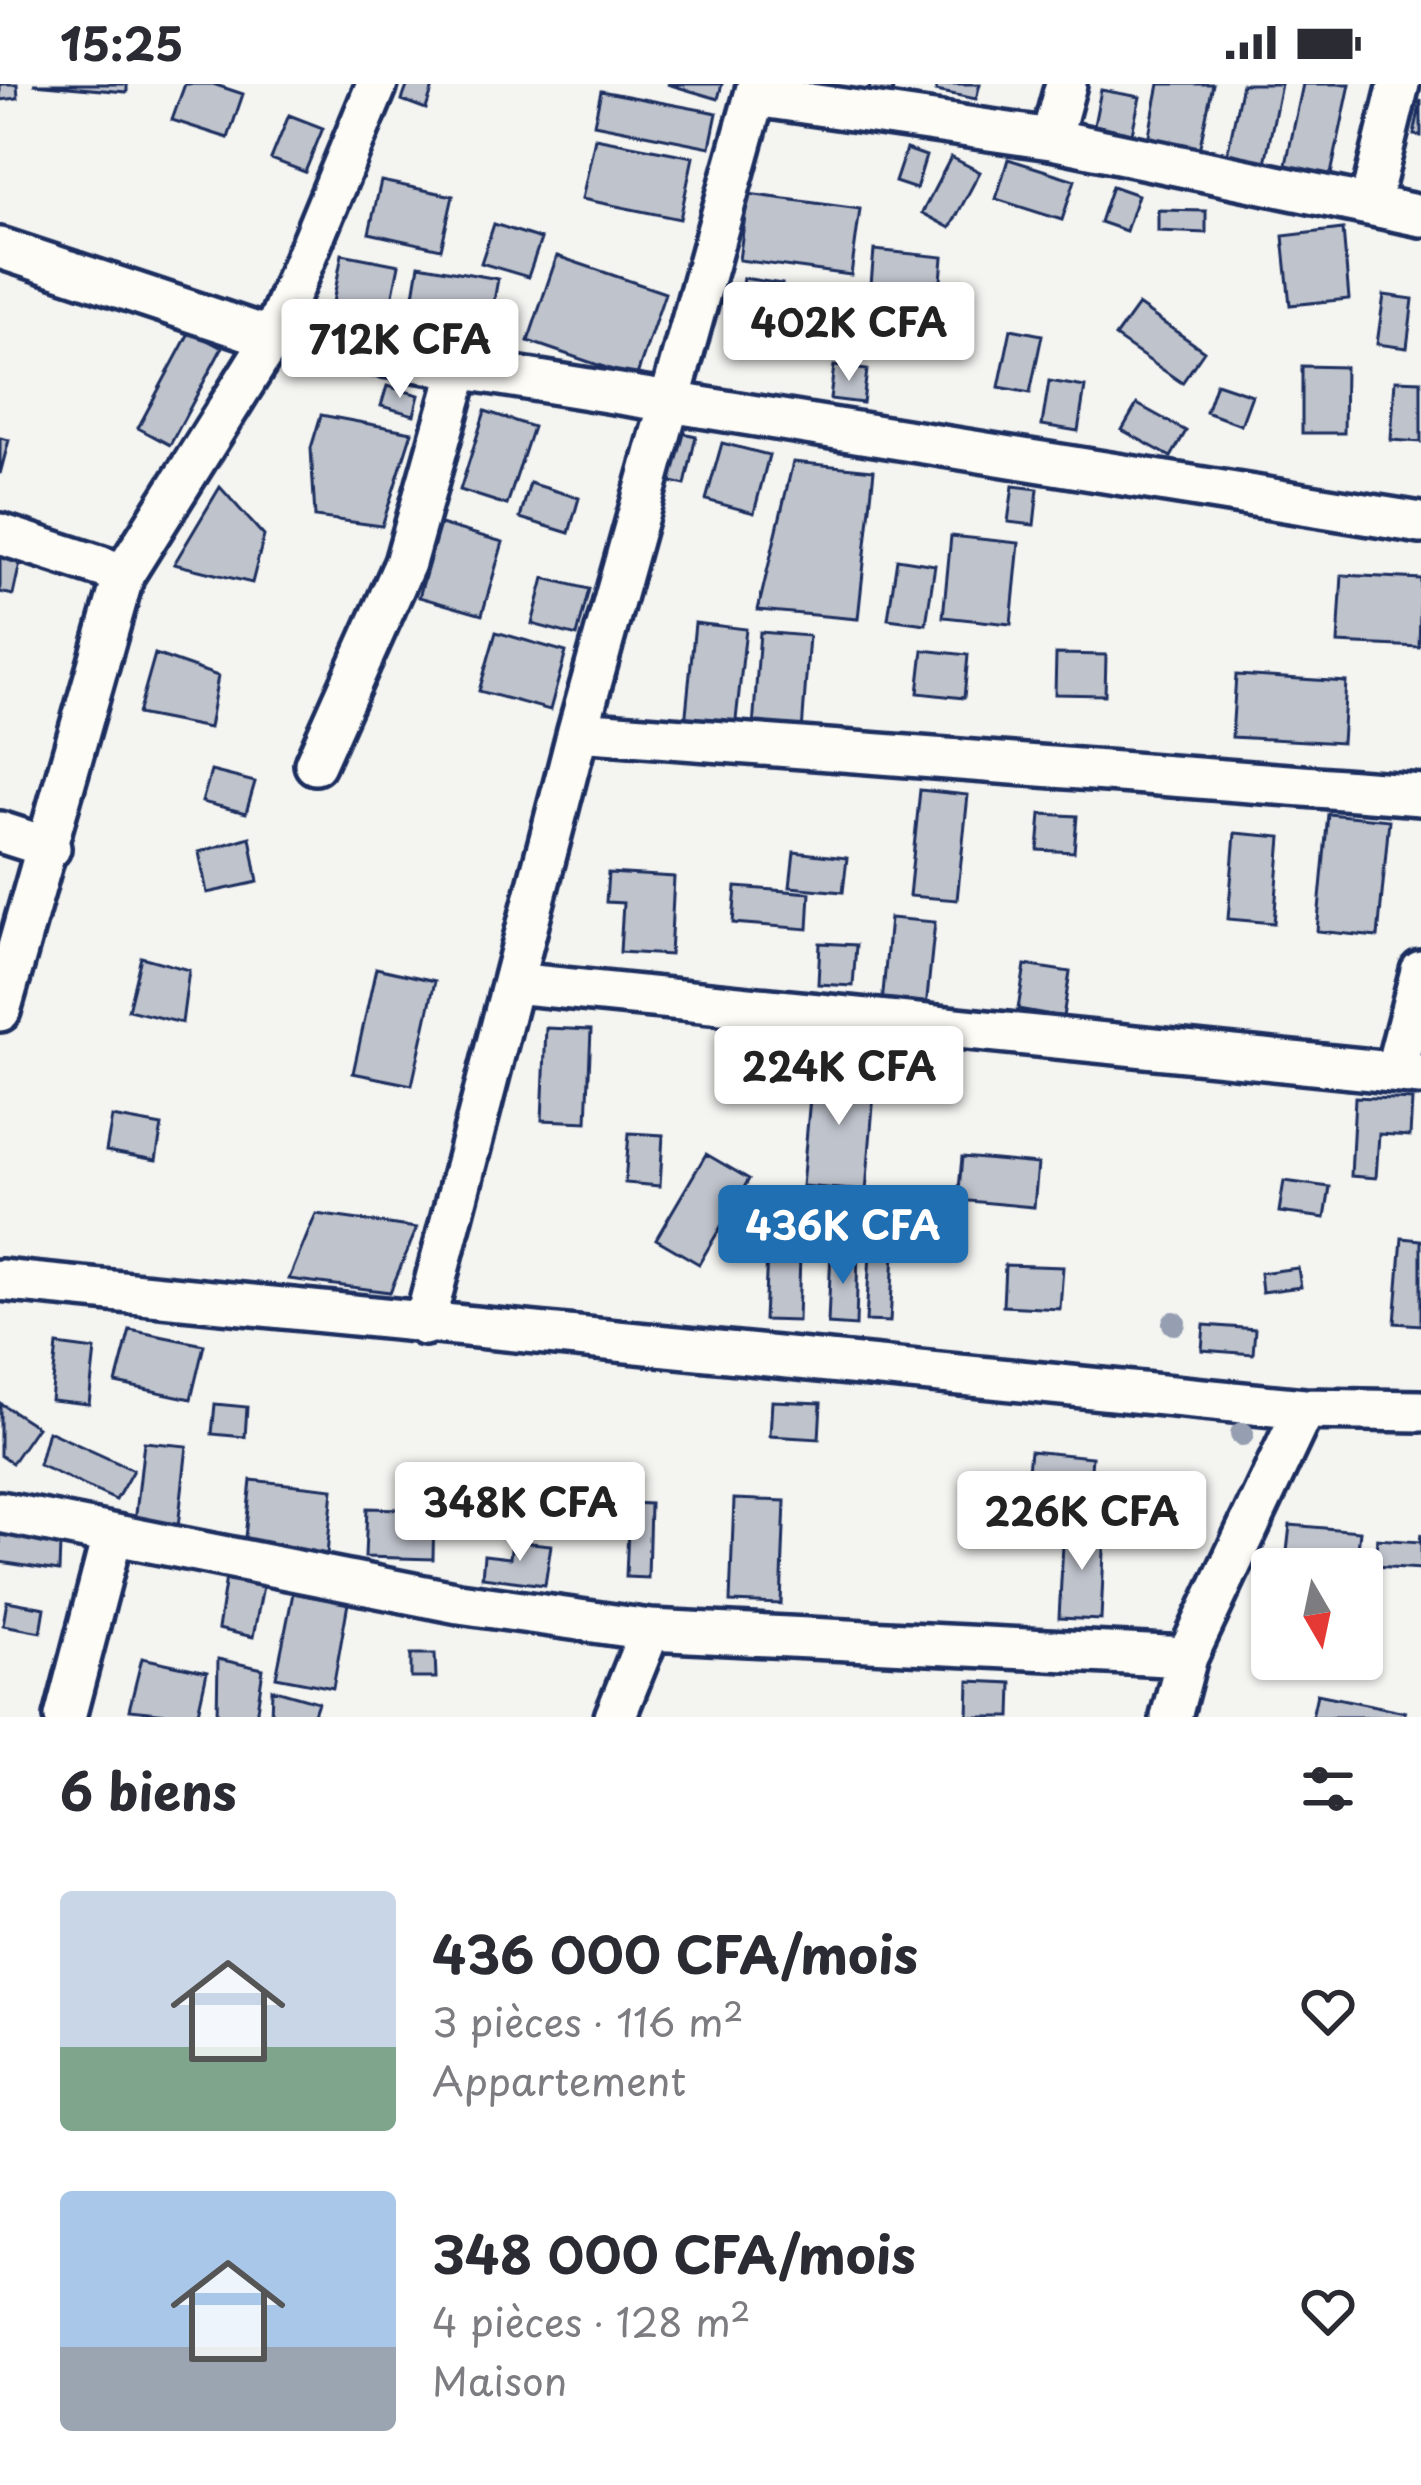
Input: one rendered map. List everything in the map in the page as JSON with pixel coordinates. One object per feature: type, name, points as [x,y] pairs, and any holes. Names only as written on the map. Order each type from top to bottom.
[{"type":"street","points":[[0,1011],[50,848],[124,574],[272,338],[377,84]]},
{"type":"street","points":[[1051,139],[1066,84]]},
{"type":"street","points":[[1370,202],[1399,84]]},
{"type":"street","points":[[424,1325],[578,731],[673,406],[757,90],[1051,139],[1421,216]]},
{"type":"street","points":[[0,248],[272,338],[1421,523]]},
{"type":"street","points":[[315,764],[405,563],[459,370]]},
{"type":"street","points":[[0,534],[124,574]]},
{"type":"street","points":[[578,731],[1421,795]]},
{"type":"street","points":[[0,832],[50,848]]},
{"type":"street","points":[[513,983],[1408,1074],[1421,970]]},
{"type":"street","points":[[0,1280],[1304,1409],[1421,1412]]},
{"type":"street","points":[[1171,1717],[1187,1657],[1304,1409]]},
{"type":"street","points":[[0,1512],[112,1538],[459,1603],[650,1630],[1187,1657]]},
{"type":"street","points":[[65,1717],[112,1538]]},
{"type":"street","points":[[615,1717],[650,1630]]},
{"type":"building","points":[[0,84],[17,84],[18,98],[0,100]]},
{"type":"building","points":[[33,84],[127,84],[127,92]]},
{"type":"building","points":[[185,84],[213,84],[243,94],[228,138],[172,120]]},
{"type":"building","points":[[408,84],[434,84],[426,109],[402,100]]},
{"type":"building","points":[[667,84],[722,84],[718,99]]},
{"type":"building","points":[[870,84],[894,84],[892,94],[869,90]]},
{"type":"building","points":[[937,84],[980,84],[976,99],[936,91]]},
{"type":"building","points":[[1159,84],[1213,84],[1198,155],[1147,145]]},
{"type":"building","points":[[1242,84],[1281,84],[1265,163],[1227,155]]},
{"type":"building","points":[[1303,84],[1350,84],[1330,179],[1285,169]]},
{"type":"building","points":[[1101,90],[1140,97],[1132,133],[1094,125]]},
{"type":"building","points":[[601,91],[717,113],[710,147],[594,124]]},
{"type":"building","points":[[1421,100],[1421,136],[1414,135]]},
{"type":"building","points":[[289,115],[323,128],[305,172],[271,159]]},
{"type":"building","points":[[595,138],[693,157],[680,219],[582,199]]},
{"type":"building","points":[[906,149],[926,156],[916,189],[895,182]]},
{"type":"building","points":[[951,157],[980,172],[950,228],[922,213]]},
{"type":"building","points":[[1008,159],[1075,180],[1062,220],[996,199]]},
{"type":"building","points":[[381,181],[453,196],[441,249],[369,233]]},
{"type":"building","points":[[1112,186],[1138,195],[1126,231],[1100,222]]},
{"type":"building","points":[[748,194],[860,209],[851,275],[739,260]]},
{"type":"building","points":[[1158,210],[1206,211],[1206,233],[1158,231]]},
{"type":"building","points":[[494,224],[541,239],[528,277],[481,263]]},
{"type":"building","points":[[1343,229],[1349,299],[1290,305],[1283,236]]},
{"type":"building","points":[[874,250],[943,257],[939,304],[870,296]]},
{"type":"building","points":[[342,254],[399,265],[385,334],[329,324]]},
{"type":"building","points":[[557,256],[665,293],[636,378],[528,341]]},
{"type":"building","points":[[419,265],[498,279],[487,339],[409,326]]},
{"type":"building","points":[[743,278],[782,284],[773,338],[735,331]]},
{"type":"building","points":[[810,288],[847,292],[844,318],[808,314]]},
{"type":"building","points":[[1384,295],[1413,299],[1407,348],[1377,344]]},
{"type":"building","points":[[1138,305],[1204,351],[1182,383],[1115,337]]},
{"type":"building","points":[[1011,329],[1042,335],[1030,393],[999,387]]},
{"type":"building","points":[[190,331],[222,348],[170,445],[138,428]]},
{"type":"building","points":[[834,366],[867,370],[863,403],[830,399]]},
{"type":"building","points":[[1302,366],[1345,367],[1344,433],[1302,433]]},
{"type":"building","points":[[1395,380],[1421,381],[1421,442],[1391,440]]},
{"type":"building","points":[[1049,381],[1085,387],[1078,431],[1042,425]]},
{"type":"building","points":[[1216,383],[1252,395],[1241,425],[1206,412]]},
{"type":"building","points":[[387,386],[419,395],[414,415],[381,406]]},
{"type":"building","points":[[1137,404],[1186,431],[1171,457],[1122,430]]},
{"type":"building","points":[[485,411],[533,427],[507,505],[460,490]]},
{"type":"building","points":[[321,415],[412,432],[382,526],[315,517],[311,448]]},
{"type":"building","points":[[678,432],[696,436],[685,485],[667,481]]},
{"type":"building","points":[[0,438],[9,440],[0,474]]},
{"type":"building","points":[[722,443],[769,455],[754,513],[706,500]]},
{"type":"building","points":[[793,462],[874,470],[858,619],[758,610]]},
{"type":"building","points":[[530,483],[579,498],[569,533],[520,518]]},
{"type":"building","points":[[1013,486],[1038,489],[1034,525],[1008,522]]},
{"type":"building","points":[[220,487],[264,536],[252,583],[174,564]]},
{"type":"building","points":[[440,524],[503,542],[482,615],[419,597]]},
{"type":"building","points":[[0,526],[27,531],[13,595],[0,592]]},
{"type":"building","points":[[951,536],[1019,543],[1011,624],[943,617]]},
{"type":"building","points":[[897,559],[935,565],[926,624],[888,619]]},
{"type":"building","points":[[1342,575],[1421,579],[1419,647],[1338,643]]},
{"type":"building","points":[[544,578],[589,589],[577,636],[532,624]]},
{"type":"building","points":[[695,623],[746,629],[735,729],[685,724]]},
{"type":"building","points":[[496,632],[566,652],[550,710],[479,691]]},
{"type":"building","points":[[760,632],[809,636],[802,732],[753,728]]},
{"type":"building","points":[[923,650],[968,655],[964,698],[918,693]]},
{"type":"building","points":[[155,654],[218,676],[209,728],[138,714]]},
{"type":"building","points":[[1056,654],[1106,655],[1105,695],[1055,694]]},
{"type":"building","points":[[1236,675],[1346,682],[1342,743],[1232,737]]},
{"type":"building","points":[[211,771],[255,782],[246,813],[202,802]]},
{"type":"building","points":[[920,790],[968,795],[957,900],[909,896]]},
{"type":"building","points":[[1041,814],[1077,816],[1074,852],[1038,850]]},
{"type":"building","points":[[1328,814],[1389,820],[1378,937],[1317,931]]},
{"type":"building","points":[[1235,833],[1281,837],[1274,923],[1228,919]]},
{"type":"building","points":[[250,837],[258,882],[207,893],[199,852]]},
{"type":"building","points":[[794,852],[847,858],[843,892],[790,887]]},
{"type":"building","points":[[608,873],[674,877],[670,955],[620,952],[623,903],[606,902]]},
{"type":"building","points":[[736,887],[810,893],[808,929],[733,923]]},
{"type":"building","points":[[890,918],[935,922],[926,1008],[882,1004]]},
{"type":"building","points":[[820,943],[856,945],[853,986],[818,984]]},
{"type":"building","points":[[141,957],[189,970],[182,1023],[128,1010]]},
{"type":"building","points":[[1025,965],[1070,972],[1063,1017],[1018,1009]]},
{"type":"building","points":[[376,968],[435,981],[412,1085],[353,1073]]},
{"type":"building","points":[[546,1028],[591,1030],[587,1122],[542,1120]]},
{"type":"building","points":[[813,1064],[876,1069],[866,1191],[802,1186]]},
{"type":"building","points":[[1355,1097],[1412,1100],[1410,1136],[1379,1134],[1376,1178],[1351,1176]]},
{"type":"building","points":[[112,1117],[162,1126],[156,1160],[106,1151]]},
{"type":"building","points":[[629,1133],[663,1135],[660,1186],[625,1183]]},
{"type":"building","points":[[706,1154],[749,1179],[699,1264],[656,1239]]},
{"type":"building","points":[[962,1157],[1038,1164],[1034,1207],[958,1200]]},
{"type":"building","points":[[1284,1181],[1330,1187],[1325,1218],[1279,1212]]},
{"type":"building","points":[[316,1214],[417,1228],[390,1292],[289,1279]]},
{"type":"building","points":[[872,1219],[896,1220],[890,1322],[866,1321]]},
{"type":"building","points":[[1402,1238],[1421,1240],[1421,1325],[1395,1323]]},
{"type":"building","points":[[831,1248],[858,1250],[856,1326],[828,1324]]},
{"type":"building","points":[[767,1253],[800,1254],[798,1321],[764,1320]]},
{"type":"building","points":[[1005,1265],[1063,1267],[1060,1309],[1003,1306]]},
{"type":"building","points":[[1298,1268],[1301,1287],[1262,1292],[1260,1273]]},
{"type":"building","points":[[1204,1325],[1255,1329],[1253,1354],[1202,1350]]},
{"type":"building","points":[[130,1330],[204,1345],[191,1399],[116,1383]]},
{"type":"building","points":[[57,1345],[95,1350],[89,1404],[51,1400]]},
{"type":"building","points":[[772,1401],[821,1403],[819,1439],[770,1436]]},
{"type":"building","points":[[0,1403],[37,1427],[12,1463],[0,1455]]},
{"type":"building","points":[[215,1404],[247,1407],[245,1437],[212,1434]]},
{"type":"building","points":[[48,1431],[133,1470],[116,1500],[39,1465]]},
{"type":"building","points":[[144,1442],[187,1446],[178,1527],[135,1523]]},
{"type":"building","points":[[1030,1451],[1092,1457],[1088,1505],[1025,1499]]},
{"type":"building","points":[[251,1480],[333,1489],[327,1555],[244,1547]]},
{"type":"building","points":[[734,1499],[785,1501],[781,1604],[730,1602]]},
{"type":"building","points":[[629,1503],[650,1504],[648,1578],[626,1577]]},
{"type":"building","points":[[367,1508],[434,1510],[433,1559],[365,1557]]},
{"type":"building","points":[[1290,1525],[1360,1531],[1358,1548],[1287,1548]]},
{"type":"building","points":[[1064,1526],[1105,1528],[1101,1620],[1059,1618]]},
{"type":"building","points":[[0,1533],[60,1545],[59,1571],[0,1562]]},
{"type":"building","points":[[1421,1534],[1421,1569],[1383,1567],[1383,1548],[1376,1548],[1377,1539],[1420,1542]]},
{"type":"building","points":[[512,1541],[551,1545],[545,1585],[482,1577],[484,1555],[510,1558]]},
{"type":"building","points":[[226,1577],[263,1586],[253,1637],[218,1629]]},
{"type":"building","points":[[293,1593],[348,1603],[333,1688],[276,1677]]},
{"type":"building","points":[[7,1601],[45,1608],[41,1632],[3,1625]]},
{"type":"building","points":[[411,1654],[435,1654],[436,1678],[411,1678]]},
{"type":"building","points":[[142,1658],[207,1672],[197,1717],[129,1710]]},
{"type":"building","points":[[218,1659],[263,1669],[256,1717],[217,1717]]},
{"type":"building","points":[[969,1681],[1012,1683],[1011,1717],[968,1717]]},
{"type":"building","points":[[272,1689],[318,1702],[313,1717],[271,1717]]},
{"type":"building","points":[[1317,1694],[1405,1712],[1404,1717],[1312,1717]]}]
